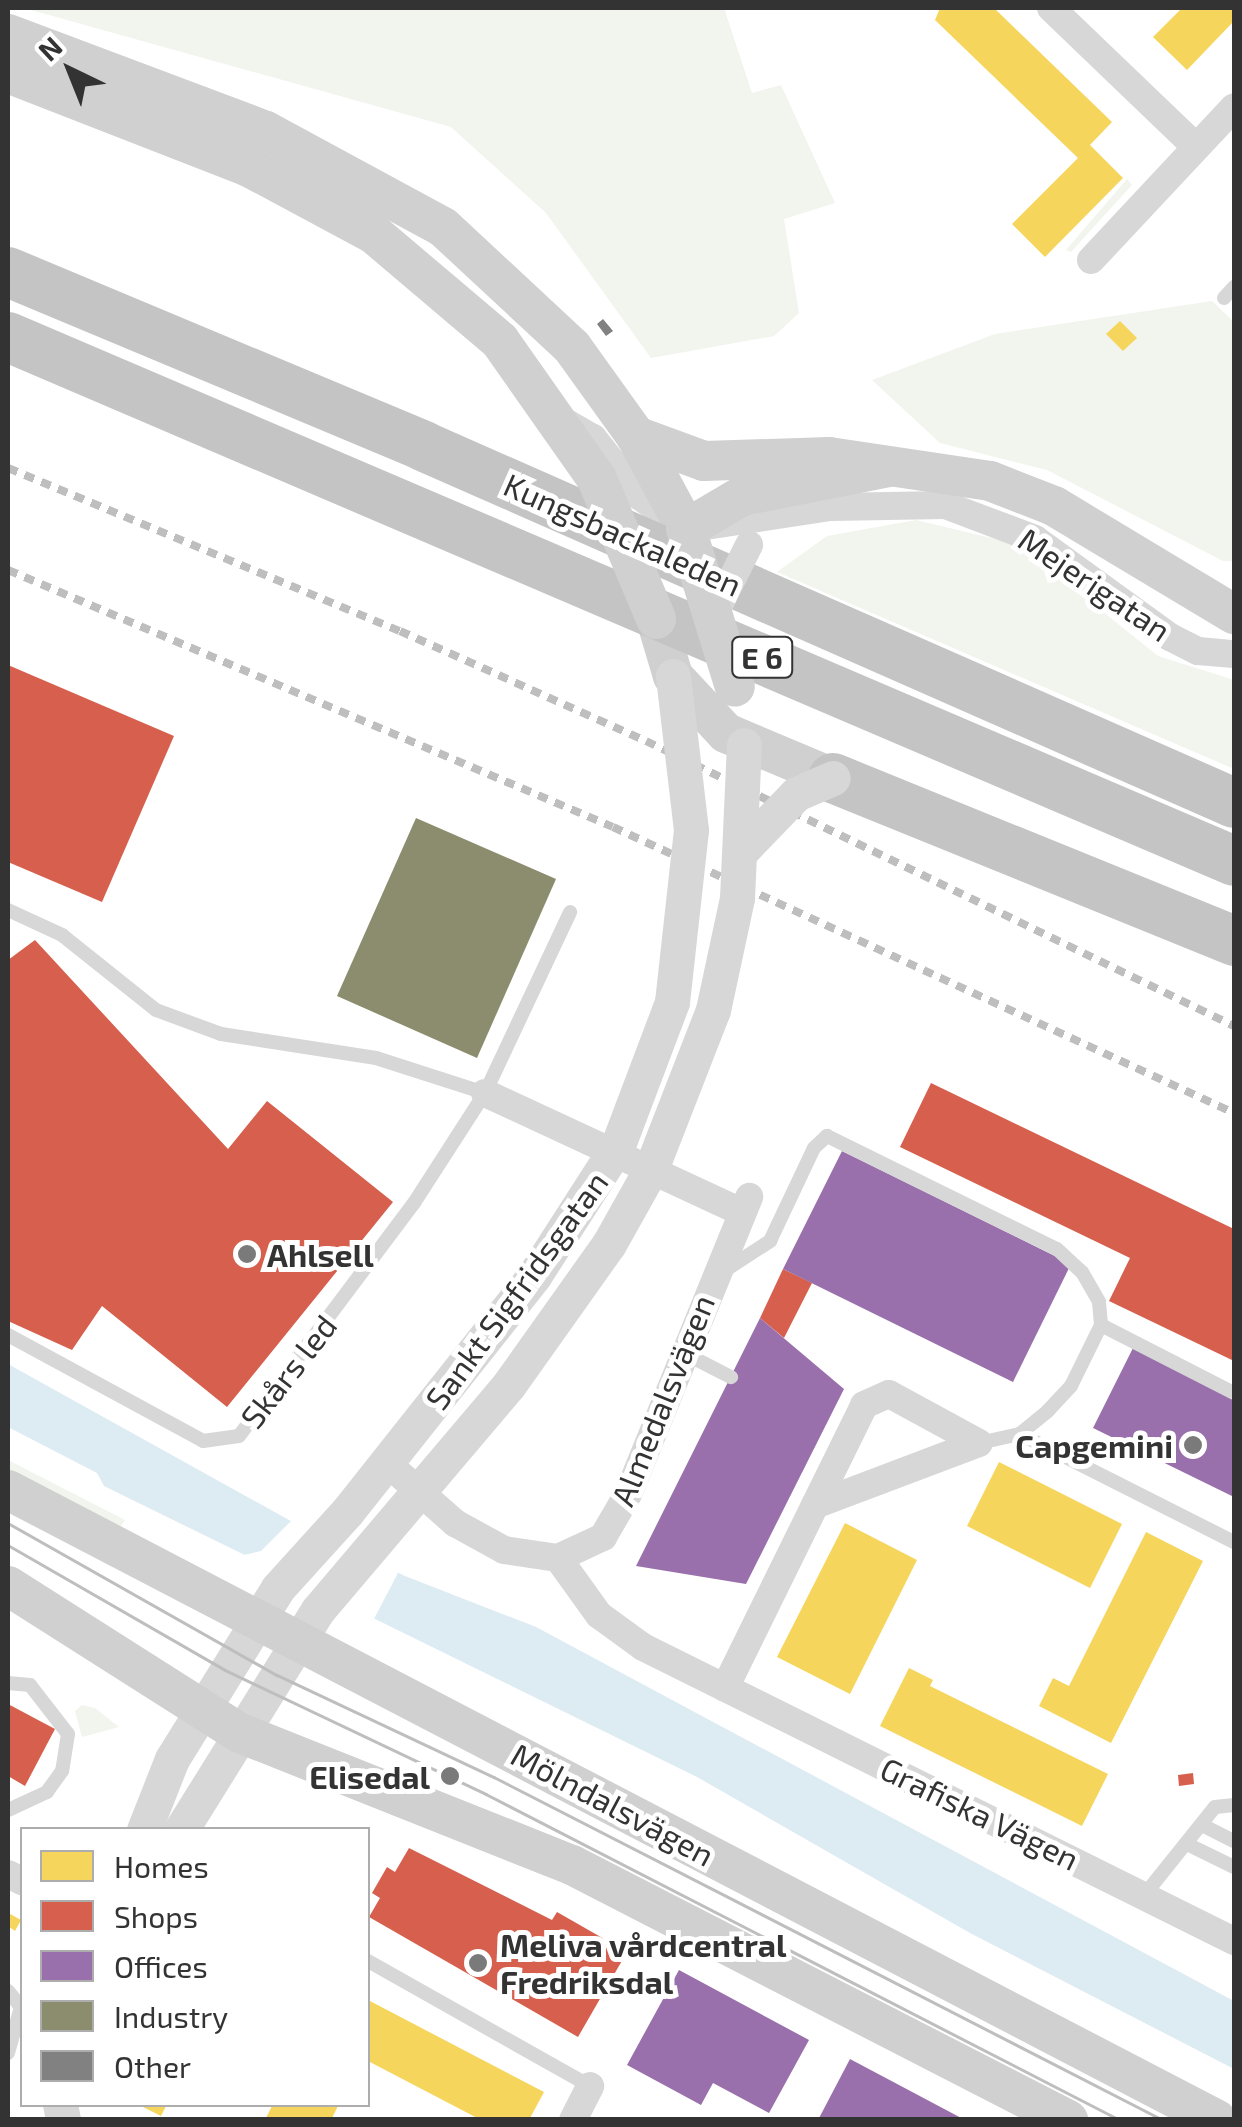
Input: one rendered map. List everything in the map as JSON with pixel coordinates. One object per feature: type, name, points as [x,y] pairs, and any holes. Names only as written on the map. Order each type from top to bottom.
[{"type":"highway","name":"Kungsbackaleden","points":[[8,272],[423,446],[1234,803]]},
{"type":"highway","name":"Kungsbackaleden","points":[[8,338],[1234,862]]},
{"type":"highway","points":[[833,778],[1234,942]]},
{"type":"main road","name":"Sankt Sigfridsgatan","points":[[8,34],[266,131],[396,197],[522,294],[572,348],[693,524],[744,745]]},
{"type":"main road","name":"Sankt Sigfridsgatan","points":[[8,72],[249,167],[374,234],[500,341],[560,419],[597,479],[651,602],[673,676],[744,745],[833,778]]},
{"type":"main road","name":"Mejerigatan","points":[[636,436],[704,461],[829,457],[888,467],[926,467],[990,481],[1054,506],[1234,614]]},
{"type":"main road","name":"Mejerigatan","points":[[693,524],[742,496],[888,467]]},
{"type":"main road","points":[[651,602],[693,524]]},
{"type":"main road","name":"Mölndalsvägen","points":[[8,1490],[1217,2120]]},
{"type":"main road","points":[[8,1586],[201,1712],[240,1733],[572,1865],[1068,2120]]},
{"type":"street","points":[[1051,8],[1196,146]]},
{"type":"street","points":[[1091,260],[1234,107]]},
{"type":"street","points":[[560,419],[593,438],[638,495],[693,524]]},
{"type":"street","name":"Mejerigatan","points":[[693,524],[898,500],[991,517],[1035,538],[1170,637],[1198,651],[1234,654]]},
{"type":"street","points":[[716,611],[749,545],[778,516]]},
{"type":"street","name":"Mejerigatan","points":[[1194,589],[1234,586]]},
{"type":"street","name":"Sankt Sigfridsgatan","points":[[145,1827],[172,1758],[257,1618],[387,1463],[534,1276],[618,1145],[672,1002],[692,830],[673,676]]},
{"type":"street","name":"Sankt Sigfridsgatan","points":[[183,1827],[298,1639],[570,1303],[651,1169],[690,1080],[728,946],[742,850],[744,745]]},
{"type":"street","points":[[742,850],[796,794],[833,778]]},
{"type":"street","name":"Almedalsvägen","points":[[486,1093],[745,1205],[628,1494],[603,1537],[558,1558]]},
{"type":"street","points":[[724,1688],[864,1404],[889,1394],[978,1443]]},
{"type":"street","points":[[815,1505],[978,1443]]},
{"type":"street","points":[[387,1463],[455,1523],[504,1550],[558,1558]]},
{"type":"street","name":"Grafiska Vägen","points":[[558,1558],[599,1614],[643,1648],[1146,1894],[1234,1941]]},
{"type":"street","points":[[573,2120],[590,2086]]},
{"type":"lane","points":[[8,910],[62,935],[168,1014],[221,1034],[376,1058],[486,1093]]},
{"type":"lane","name":"Skårs led","points":[[8,1335],[203,1441],[239,1436],[414,1203],[486,1093],[570,912]]},
{"type":"lane","points":[[712,1279],[770,1241],[814,1148],[827,1136],[1057,1249],[1082,1272],[1099,1302],[1102,1324],[1071,1386],[1020,1434],[978,1443]]},
{"type":"lane","points":[[1102,1324],[1234,1392]]},
{"type":"lane","points":[[684,1353],[731,1377]]},
{"type":"lane","points":[[1020,1434],[1234,1542]]},
{"type":"lane","points":[[8,1682],[30,1685],[68,1734],[62,1771],[47,1792],[8,1812]]},
{"type":"lane","points":[[1146,1894],[1216,1807],[1234,1806]]},
{"type":"lane","points":[[1216,1807],[1234,1817]]},
{"type":"lane","points":[[1202,1825],[1234,1841]]},
{"type":"lane","points":[[1187,1844],[1234,1867]]},
{"type":"lane","points":[[370,1962],[590,2086]]},
{"type":"lane","points":[[8,2052],[20,2013]]},
{"type":"shaded area","points":[[24,8],[724,8],[752,93],[781,85],[835,203],[784,219],[799,313],[774,336],[651,358],[546,213],[451,127]]},
{"type":"shaded area","points":[[1127,179],[1132,185],[1071,252],[1066,250]]},
{"type":"shaded area","points":[[1212,301],[1234,322],[1234,561],[1223,561],[1047,470],[940,443],[872,380],[995,334]]},
{"type":"shaded area","points":[[916,520],[1020,545],[1158,656],[1234,680],[1234,769],[777,572],[827,536]]},
{"type":"shaded area","points":[[8,1364],[289,1520],[405,1576],[536,1627],[1234,2001],[1234,2069],[970,1933],[697,1777],[104,1486],[97,1473],[8,1427]]},
{"type":"shaded area","points":[[8,1460],[125,1520],[119,1529],[8,1473]]},
{"type":"shaded area","points":[[82,1705],[95,1708],[119,1727],[82,1737],[75,1711]]},
{"type":"pier","points":[[292,1520],[400,1569],[373,1621],[239,1556],[261,1551]]},
{"type":"building: Homes","points":[[940,8],[994,8],[1112,122],[1090,145],[1123,178],[1045,257],[1012,224],[1078,158],[935,20]]},
{"type":"building: Homes","points":[[1182,8],[1234,8],[1234,21],[1187,70],[1153,37]]},
{"type":"building: Homes","points":[[1120,321],[1137,338],[1123,351],[1106,334]]},
{"type":"building: Homes","points":[[999,1462],[1122,1524],[1090,1588],[967,1526]]},
{"type":"building: Homes","points":[[845,1523],[917,1560],[850,1694],[777,1657]]},
{"type":"building: Homes","points":[[1146,1532],[1203,1561],[1111,1743],[1039,1706],[1053,1678],[1069,1686]]},
{"type":"building: Homes","points":[[909,1668],[933,1680],[930,1686],[1108,1774],[1082,1826],[880,1726]]},
{"type":"building: Homes","points":[[10,1914],[20,1919],[15,1931],[8,1926]]},
{"type":"building: Homes","points":[[370,2001],[544,2092],[529,2120],[481,2120],[370,2062]]},
{"type":"building: Homes","points":[[143,2107],[166,2107],[161,2116]]},
{"type":"building: Homes","points":[[272,2107],[338,2107],[331,2120],[265,2120]]},
{"type":"building: Shops","points":[[8,665],[174,736],[102,902],[8,862]]},
{"type":"building: Shops","points":[[35,940],[228,1149],[267,1101],[393,1202],[227,1407],[102,1306],[72,1350],[8,1321],[8,960]]},
{"type":"building: Shops","points":[[931,1083],[1234,1229],[1234,1361],[1109,1301],[1130,1258],[900,1147]]},
{"type":"building: Shops","points":[[783,1269],[812,1283],[784,1338],[760,1318]]},
{"type":"building: Shops","points":[[8,1704],[55,1729],[25,1786],[8,1776]]},
{"type":"building: Shops","points":[[1193,1773],[1194,1784],[1179,1786],[1178,1775]]},
{"type":"building: Shops","points":[[409,1848],[552,1920],[557,1912],[627,1952],[578,2037],[370,1918],[380,1898],[372,1893],[387,1867],[395,1872]]},
{"type":"building: Offices","points":[[842,1151],[1071,1264],[1013,1382],[783,1269]]},
{"type":"building: Offices","points":[[760,1318],[844,1389],[746,1584],[636,1566]]},
{"type":"building: Offices","points":[[1134,1346],[1234,1395],[1234,1497],[1093,1428]]},
{"type":"building: Offices","points":[[679,1970],[809,2040],[769,2113],[713,2083],[701,2105],[627,2065]]},
{"type":"building: Offices","points":[[850,2059],[965,2120],[818,2120]]},
{"type":"building: Industry","points":[[416,818],[556,879],[477,1058],[337,996]]},
{"type":"building: Other","points":[[603,319],[613,331],[606,336],[597,324]]},
{"type":"tram line","points":[[8,1523],[277,1675],[494,1777],[1163,2120]]},
{"type":"tram line","points":[[8,1545],[225,1670],[486,1794],[1120,2120]]},
{"type":"railway","points":[[8,468],[400,631],[646,741],[1234,1026]]},
{"type":"railway","points":[[8,570],[613,827],[1234,1113]]},
{"type":"place","name":"Ahlsell","points":[[247,1254]]},
{"type":"place","name":"Capgemini","points":[[1193,1445]]},
{"type":"place","name":"Elisedal","points":[[450,1776]]},
{"type":"place","name":"Meliva vårdcentral Fredriksdal","points":[[478,1963]]}]
